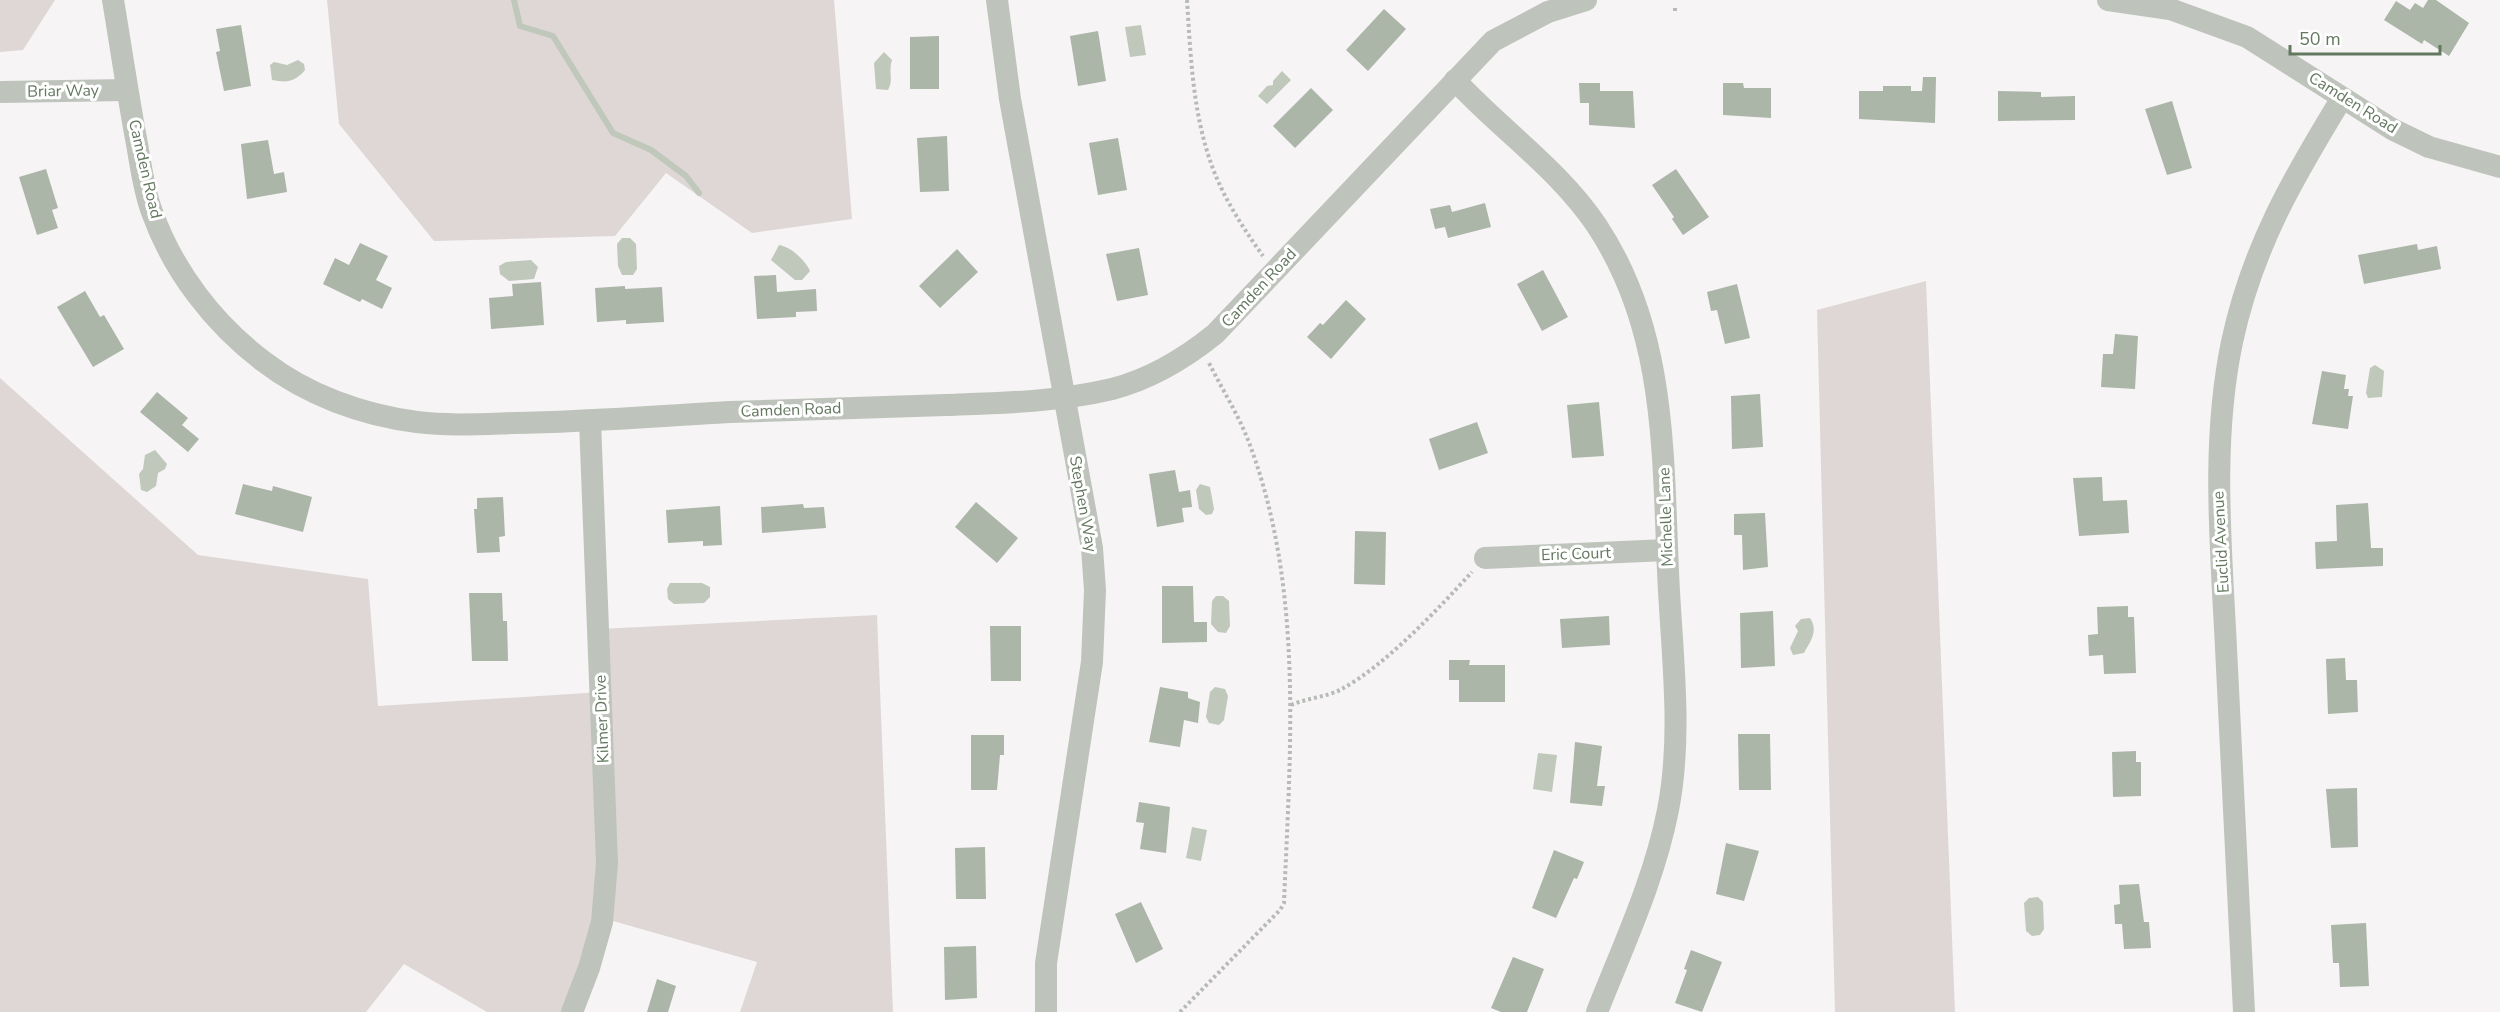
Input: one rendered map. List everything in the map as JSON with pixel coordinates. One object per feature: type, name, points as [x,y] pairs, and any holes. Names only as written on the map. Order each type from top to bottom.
[{"type":"street","name":"Camden Road","points":[[113,0],[127,90],[152,212],[174,260],[200,300],[234,337],[264,363],[300,385],[335,402],[414,422],[450,425],[590,422],[729,412],[1026,402],[1111,389],[1150,377],[1215,334],[1493,41],[1548,12],[1586,0]]},
{"type":"street","name":"Stephen Way","points":[[997,0],[1010,99],[1092,548],[1095,590],[1092,662],[1046,963],[1046,1012]]},
{"type":"street","name":"Camden Road","points":[[2108,0],[2170,9],[2214,23],[2247,37],[2392,129],[2429,147],[2500,167]]},
{"type":"street","name":"Michelle Lane","points":[[1455,80],[1565,185],[1597,226],[1623,272],[1641,315],[1659,395],[1675,702],[1675,755],[1659,851],[1646,890],[1597,1012]]},
{"type":"street","name":"Briar Way","points":[[0,92],[127,90]]},
{"type":"street","name":"Euclid Avenue","points":[[2244,1012],[2218,484],[2223,396],[2232,341],[2261,243],[2298,168],[2342,98]]},
{"type":"street","name":"Kilmer Drive","points":[[572,1012],[589,968],[602,922],[607,863],[590,422]]},
{"type":"street","name":"Eric Court","points":[[1485,558],[1667,550]]},
{"type":"path","points":[[1187,0],[1199,123],[1214,170],[1238,220],[1274,271]]},
{"type":"path","points":[[1675,8],[1675,14]]},
{"type":"path","points":[[1180,1012],[1280,910],[1284,903],[1292,705],[1282,581],[1259,472],[1251,447],[1200,346]]},
{"type":"path","points":[[1292,705],[1306,698],[1338,691],[1362,676],[1442,603],[1485,558]]},
{"type":"shaded area","points":[[0,0],[55,0],[23,50],[0,52]]},
{"type":"shaded area","points":[[327,0],[834,0],[852,219],[752,233],[666,173],[615,236],[434,241],[339,124]]},
{"type":"shaded area","points":[[1141,25],[1146,55],[1130,57],[1125,27]]},
{"type":"shaded area","points":[[884,52],[892,60],[891,83],[888,90],[876,89],[874,63]]},
{"type":"shaded area","points":[[298,60],[304,64],[305,70],[298,77],[286,81],[272,80],[270,65],[274,62],[287,65]]},
{"type":"shaded area","points":[[1282,71],[1291,80],[1267,104],[1258,96],[1267,86],[1273,85],[1273,81]]},
{"type":"shaded area","points":[[622,238],[630,238],[636,244],[637,269],[633,275],[622,275],[618,266],[617,244]]},
{"type":"shaded area","points":[[779,245],[793,251],[808,267],[810,271],[802,280],[795,280],[771,260]]},
{"type":"shaded area","points":[[531,260],[538,267],[534,279],[509,281],[500,274],[499,266],[506,262]]},
{"type":"shaded area","points":[[1926,281],[1955,1012],[1835,1012],[1817,310]]},
{"type":"shaded area","points":[[2375,365],[2384,371],[2382,397],[2368,398],[2366,393],[2370,368]]},
{"type":"shaded area","points":[[0,378],[198,555],[368,579],[378,706],[602,692],[600,629],[877,615],[893,1012],[740,1012],[757,962],[606,919],[572,1012],[487,1012],[404,964],[366,1012],[0,1012]]},
{"type":"shaded area","points":[[155,450],[167,464],[165,469],[158,473],[156,486],[147,492],[141,490],[139,474],[143,469],[145,455]]},
{"type":"shaded area","points":[[1200,484],[1210,487],[1214,509],[1212,514],[1206,515],[1199,509],[1196,490]]},
{"type":"shaded area","points":[[670,583],[702,583],[710,587],[710,597],[704,603],[674,604],[668,599],[667,589]]},
{"type":"shaded area","points":[[1216,596],[1223,596],[1229,601],[1230,626],[1226,633],[1218,632],[1211,624],[1212,601]]},
{"type":"shaded area","points":[[1810,618],[1814,627],[1811,641],[1804,653],[1793,655],[1790,648],[1798,631],[1795,626],[1801,619]]},
{"type":"shaded area","points":[[1215,687],[1225,689],[1228,696],[1224,720],[1219,725],[1209,723],[1206,717],[1210,692]]},
{"type":"shaded area","points":[[1538,753],[1557,755],[1552,792],[1533,789]]},
{"type":"shaded area","points":[[1192,827],[1207,830],[1201,861],[1186,858]]},
{"type":"shaded area","points":[[2038,897],[2043,902],[2044,929],[2040,935],[2032,936],[2026,931],[2024,903],[2029,898]]},
{"type":"building","points":[[2428,0],[2436,0],[2469,23],[2449,56],[2424,40],[2422,44],[2384,20],[2396,1],[2410,10],[2415,3],[2423,8]]},
{"type":"building","points":[[1384,9],[1406,29],[1368,71],[1346,50]]},
{"type":"building","points":[[241,25],[251,86],[224,91],[216,52],[220,51],[216,29]]},
{"type":"building","points":[[1098,31],[1106,81],[1078,86],[1070,36]]},
{"type":"building","points":[[939,36],[939,89],[910,89],[910,37]]},
{"type":"building","points":[[1923,77],[1936,77],[1935,123],[1859,119],[1859,91],[1883,91],[1883,86],[1911,86],[1911,91],[1922,91]]},
{"type":"building","points":[[1579,83],[1600,83],[1600,91],[1633,91],[1635,128],[1589,125],[1589,103],[1580,103]]},
{"type":"building","points":[[1723,83],[1743,83],[1744,88],[1771,88],[1771,118],[1723,115]]},
{"type":"building","points":[[1311,88],[1333,110],[1295,148],[1273,126]]},
{"type":"building","points":[[1998,91],[2041,92],[2041,97],[2075,96],[2075,120],[1998,121]]},
{"type":"building","points":[[2172,101],[2192,168],[2167,175],[2145,109]]},
{"type":"building","points":[[947,136],[949,191],[920,192],[917,138]]},
{"type":"building","points":[[1118,138],[1127,190],[1098,195],[1089,143]]},
{"type":"building","points":[[268,140],[274,174],[284,172],[287,192],[247,199],[241,144]]},
{"type":"building","points":[[46,169],[58,208],[52,210],[58,228],[37,235],[19,177]]},
{"type":"building","points":[[1676,169],[1709,217],[1683,235],[1672,219],[1674,217],[1652,185]]},
{"type":"building","points":[[1485,203],[1491,227],[1448,238],[1445,227],[1435,229],[1430,209],[1450,205],[1452,212]]},
{"type":"building","points":[[360,243],[388,256],[376,280],[392,288],[382,309],[362,299],[360,302],[323,284],[335,258],[349,265]]},
{"type":"building","points":[[2417,244],[2418,250],[2437,246],[2441,269],[2364,284],[2358,255]]},
{"type":"building","points":[[1139,248],[1148,295],[1117,301],[1106,254]]},
{"type":"building","points":[[957,249],[978,272],[940,308],[919,286]]},
{"type":"building","points":[[1543,270],[1568,317],[1542,331],[1517,284]]},
{"type":"building","points":[[776,275],[777,292],[816,289],[817,311],[796,312],[796,317],[757,319],[754,276]]},
{"type":"building","points":[[541,282],[544,325],[491,329],[489,298],[513,296],[512,284]]},
{"type":"building","points":[[1737,284],[1750,338],[1725,344],[1717,310],[1711,311],[1707,292]]},
{"type":"building","points":[[625,286],[625,289],[662,287],[664,322],[626,324],[626,320],[597,322],[595,288]]},
{"type":"building","points":[[85,291],[100,317],[104,315],[124,349],[93,367],[57,307]]},
{"type":"building","points":[[1346,300],[1366,319],[1331,359],[1307,337],[1320,323],[1323,325]]},
{"type":"building","points":[[2115,334],[2138,336],[2135,389],[2101,387],[2103,354],[2113,354]]},
{"type":"building","points":[[2322,371],[2346,375],[2344,389],[2349,389],[2348,396],[2353,396],[2348,429],[2312,424]]},
{"type":"building","points":[[157,392],[188,418],[182,425],[199,439],[188,452],[140,412]]},
{"type":"building","points":[[1760,394],[1763,447],[1732,449],[1731,396]]},
{"type":"building","points":[[1599,402],[1604,456],[1572,458],[1567,405]]},
{"type":"building","points":[[1477,422],[1488,453],[1439,470],[1429,439]]},
{"type":"building","points":[[1175,470],[1179,492],[1190,490],[1192,507],[1182,508],[1184,522],[1157,527],[1149,474]]},
{"type":"building","points":[[2102,477],[2103,501],[2127,500],[2129,533],[2079,536],[2073,478]]},
{"type":"building","points":[[243,484],[272,491],[273,486],[312,497],[303,532],[235,514]]},
{"type":"building","points":[[503,497],[505,536],[499,537],[500,552],[477,553],[474,509],[477,509],[477,498]]},
{"type":"building","points":[[976,502],[1018,538],[997,563],[955,527]]},
{"type":"building","points":[[2368,503],[2371,548],[2383,548],[2383,566],[2316,569],[2315,542],[2337,541],[2336,505]]},
{"type":"building","points":[[803,504],[804,508],[824,507],[826,528],[762,533],[761,507]]},
{"type":"building","points":[[720,506],[722,545],[703,546],[703,541],[668,543],[666,510]]},
{"type":"building","points":[[1765,513],[1768,567],[1743,570],[1742,535],[1734,535],[1734,514]]},
{"type":"building","points":[[1355,531],[1386,532],[1385,585],[1354,584]]},
{"type":"building","points":[[1162,586],[1193,586],[1194,622],[1207,622],[1207,642],[1162,643]]},
{"type":"building","points":[[469,593],[502,593],[503,621],[507,621],[508,661],[472,661]]},
{"type":"building","points":[[2128,606],[2128,617],[2134,617],[2136,673],[2104,674],[2103,655],[2089,656],[2088,635],[2098,634],[2097,607]]},
{"type":"building","points":[[1773,611],[1775,666],[1741,668],[1740,613]]},
{"type":"building","points":[[1609,616],[1610,645],[1562,648],[1560,619]]},
{"type":"building","points":[[990,626],[1021,626],[1021,681],[991,681]]},
{"type":"building","points":[[2345,658],[2346,680],[2357,680],[2358,712],[2328,714],[2326,659]]},
{"type":"building","points":[[1449,660],[1470,660],[1469,665],[1505,665],[1505,702],[1459,702],[1459,680],[1449,680]]},
{"type":"building","points":[[1160,687],[1188,692],[1188,698],[1200,702],[1198,723],[1184,720],[1180,747],[1149,742]]},
{"type":"building","points":[[1738,734],[1770,734],[1771,790],[1739,790]]},
{"type":"building","points":[[971,735],[1004,735],[1004,755],[1000,755],[997,790],[971,790]]},
{"type":"building","points":[[1575,742],[1602,746],[1597,786],[1605,786],[1602,806],[1570,803]]},
{"type":"building","points":[[2136,751],[2136,762],[2141,762],[2141,796],[2113,797],[2112,752]]},
{"type":"building","points":[[2357,788],[2358,847],[2331,848],[2326,789]]},
{"type":"building","points":[[1139,802],[1170,807],[1166,853],[1140,849],[1144,823],[1136,822]]},
{"type":"building","points":[[1726,843],[1759,851],[1744,901],[1716,894]]},
{"type":"building","points":[[985,847],[986,899],[956,899],[955,848]]},
{"type":"building","points":[[1554,850],[1584,862],[1556,918],[1532,908]]},
{"type":"building","points":[[2139,884],[2144,922],[2149,922],[2151,948],[2124,949],[2122,924],[2115,924],[2114,905],[2120,904],[2119,885]]},
{"type":"building","points":[[1141,902],[1163,949],[1136,963],[1115,914]]},
{"type":"building","points":[[2366,923],[2369,986],[2340,987],[2339,963],[2333,963],[2331,925]]},
{"type":"building","points":[[976,946],[977,998],[945,1000],[944,947]]},
{"type":"building","points":[[1691,950],[1722,962],[1702,1012],[1675,1003],[1687,970],[1684,969]]},
{"type":"building","points":[[1513,957],[1544,969],[1527,1012],[1501,1012],[1491,1008]]},
{"type":"building","points":[[657,979],[676,986],[668,1012],[647,1012]]},
{"type":"waterway","points":[[514,0],[520,26],[553,36],[613,133],[651,150],[686,176],[699,193]]}]
